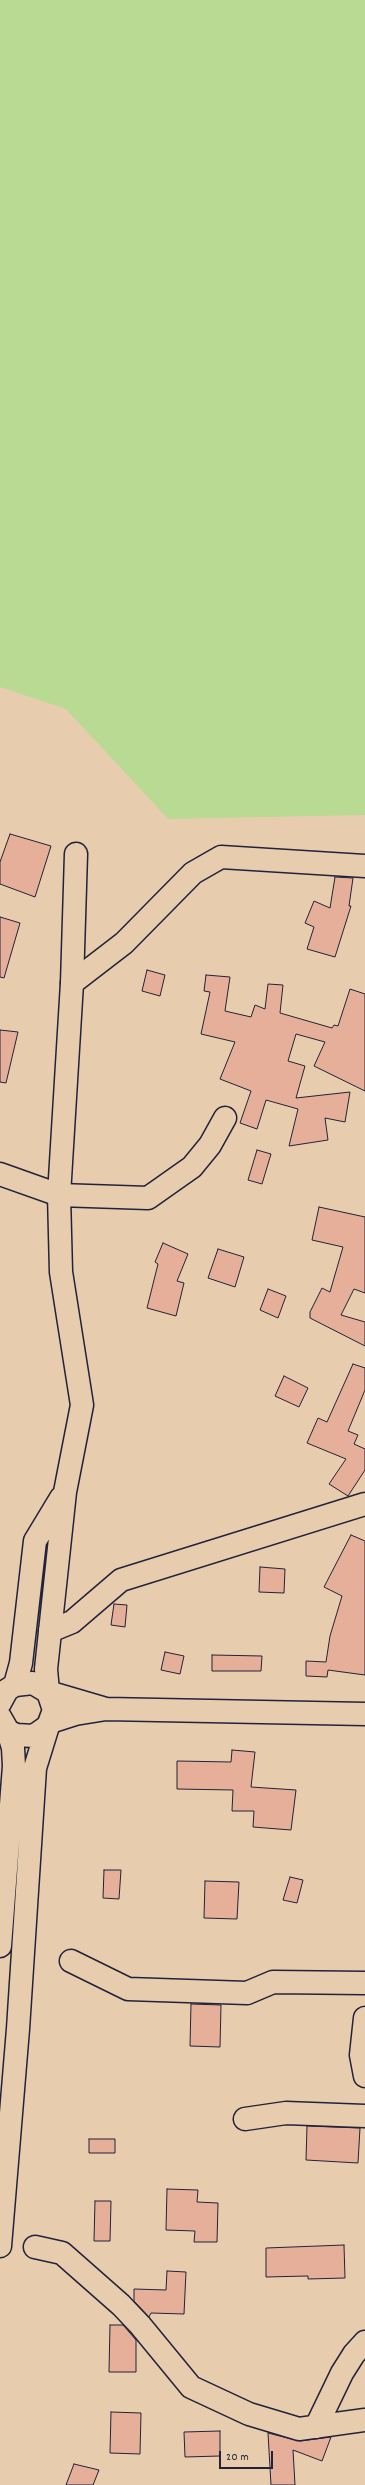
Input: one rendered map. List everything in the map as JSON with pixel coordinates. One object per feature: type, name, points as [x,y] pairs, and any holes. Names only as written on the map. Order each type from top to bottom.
[{"type":"street","points":[[0,2246],[18,2029],[35,1768],[54,1710],[48,1692],[46,1669],[65,1492],[82,1405],[61,1272],[59,1195],[72,983],[76,854]]},
{"type":"street","points":[[72,983],[124,943],[193,873],[221,857],[365,866]]},
{"type":"street","points":[[0,1174],[59,1195],[148,1198],[192,1167],[210,1145],[225,1118]]},
{"type":"street","points":[[0,1946],[14,1766],[13,1748],[4,1708],[21,1663],[35,1541],[65,1492]]},
{"type":"street","points":[[50,1631],[72,1622],[121,1580],[365,1504]]},
{"type":"street","points":[[4,1708],[33,1683],[48,1692],[106,1709]]},
{"type":"street","points":[[4,1708],[25,1737],[38,1734],[49,1724],[75,1714],[106,1709],[365,1714]]},
{"type":"street","points":[[71,1961],[128,1990],[247,1993],[273,1982],[365,1983]]},
{"type":"street","points":[[365,2018],[361,2055],[365,2076]]},
{"type":"street","points":[[245,2119],[286,2112],[365,2116]]},
{"type":"street","points":[[35,2247],[62,2253],[121,2305],[140,2325],[191,2387],[249,2414],[299,2429],[365,2420]]},
{"type":"street","points":[[316,2427],[346,2367],[354,2354],[365,2342]]},
{"type":"green space","points":[[0,0],[365,0],[365,815],[168,819],[66,709],[0,687]]},
{"type":"building","points":[[10,834],[51,846],[35,897],[0,884],[0,862]]},
{"type":"building","points":[[335,877],[353,878],[349,906],[351,906],[335,957],[307,949],[314,927],[305,923],[314,901],[330,908]]},
{"type":"building","points":[[0,917],[20,923],[4,978],[0,977]]},
{"type":"building","points":[[147,970],[165,975],[160,996],[142,991]]},
{"type":"building","points":[[206,975],[230,977],[225,1011],[251,1017],[255,1005],[265,1009],[268,984],[283,985],[280,1013],[332,1028],[334,1025],[338,1026],[350,989],[365,994],[365,1091],[314,1066],[325,1042],[296,1034],[288,1061],[305,1066],[296,1098],[350,1092],[345,1122],[325,1118],[328,1140],[289,1146],[298,1109],[266,1100],[257,1129],[240,1123],[251,1091],[220,1079],[235,1042],[201,1034],[210,992],[204,991]]},
{"type":"building","points":[[0,1030],[18,1032],[6,1083],[0,1082]]},
{"type":"building","points":[[257,1150],[271,1154],[262,1184],[248,1180]]},
{"type":"building","points":[[319,1207],[365,1217],[365,1293],[354,1289],[341,1315],[365,1322],[365,1346],[310,1318],[310,1312],[322,1288],[330,1292],[343,1247],[312,1240]]},
{"type":"building","points":[[163,1243],[188,1254],[177,1281],[184,1283],[176,1316],[147,1308],[158,1264],[155,1262]]},
{"type":"building","points":[[218,1249],[244,1257],[235,1287],[208,1278]]},
{"type":"building","points":[[268,1289],[286,1296],[278,1318],[260,1310]]},
{"type":"building","points":[[353,1364],[365,1368],[365,1390],[348,1431],[358,1435],[354,1444],[365,1449],[365,1470],[348,1496],[329,1484],[346,1459],[307,1443],[318,1418],[327,1422]]},
{"type":"building","points":[[284,1376],[308,1388],[299,1407],[275,1396]]},
{"type":"building","points":[[351,1535],[365,1541],[365,1675],[328,1670],[327,1677],[306,1676],[306,1661],[326,1662],[330,1636],[342,1596],[324,1587]]},
{"type":"building","points":[[260,1567],[285,1569],[284,1593],[259,1592]]},
{"type":"building","points":[[114,1604],[127,1605],[125,1627],[111,1625]]},
{"type":"building","points":[[165,1652],[184,1656],[180,1674],[161,1670]]},
{"type":"building","points":[[212,1655],[262,1656],[261,1671],[212,1671]]},
{"type":"building","points":[[232,1750],[255,1752],[251,1787],[296,1790],[291,1830],[253,1827],[254,1811],[232,1811],[233,1790],[177,1789],[177,1761],[231,1762]]},
{"type":"building","points":[[104,1870],[121,1870],[119,1899],[103,1898]]},
{"type":"building","points":[[290,1877],[303,1880],[297,1903],[283,1900]]},
{"type":"building","points":[[205,1881],[239,1882],[237,1919],[204,1918]]},
{"type":"building","points":[[191,2004],[221,2005],[220,2047],[190,2046]]},
{"type":"building","points":[[307,2126],[360,2128],[358,2163],[306,2160]]},
{"type":"building","points":[[89,2139],[115,2139],[115,2153],[89,2153]]},
{"type":"building","points":[[167,2189],[198,2190],[197,2202],[218,2203],[217,2242],[194,2242],[195,2231],[166,2230]]},
{"type":"building","points":[[95,2201],[111,2201],[110,2241],[94,2241]]},
{"type":"building","points":[[344,2245],[345,2278],[308,2279],[308,2276],[266,2277],[266,2248]]},
{"type":"building","points":[[167,2271],[186,2272],[184,2314],[151,2313],[149,2317],[134,2301],[134,2289],[166,2290]]},
{"type":"building","points":[[110,2325],[123,2325],[136,2340],[136,2372],[109,2372]]},
{"type":"building","points":[[111,2412],[141,2413],[140,2454],[110,2453]]},
{"type":"building","points":[[220,2431],[220,2456],[185,2457],[184,2432]]},
{"type":"building","points":[[268,2433],[300,2441],[331,2437],[322,2461],[293,2450],[295,2485],[271,2485]]},
{"type":"building","points":[[74,2464],[99,2470],[93,2485],[66,2485]]}]
